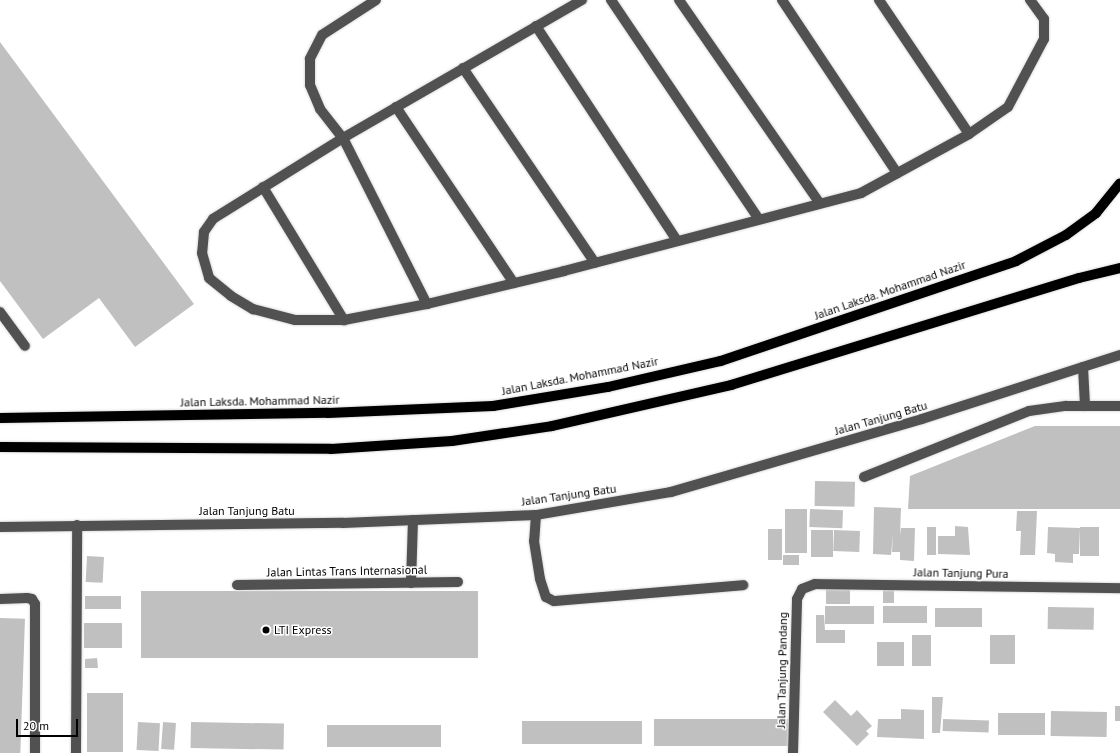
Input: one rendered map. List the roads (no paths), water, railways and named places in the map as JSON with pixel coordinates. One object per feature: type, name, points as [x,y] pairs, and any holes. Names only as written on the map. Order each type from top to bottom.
[{"type":"main road","name":"Jalan Laksda. Mohammad Nazir","points":[[0,418],[328,413],[493,406],[608,387],[721,361],[1016,261],[1066,235],[1096,213],[1120,183]]},
{"type":"main road","points":[[0,448],[331,449],[452,441],[552,426],[731,385],[1071,280],[1120,268]]},
{"type":"street","points":[[376,0],[322,35],[310,59],[310,85],[320,109],[343,138],[427,304]]},
{"type":"street","points":[[582,0],[343,138],[212,219],[204,232],[202,253],[210,278],[231,296],[253,309],[295,320],[344,320],[427,304],[514,283],[595,263],[819,202],[861,193],[969,134],[1008,107],[1044,39],[1044,19],[1030,0]]},
{"type":"street","points":[[611,0],[758,218]]},
{"type":"street","points":[[679,0],[819,202]]},
{"type":"street","points":[[782,0],[897,173]]},
{"type":"street","points":[[879,0],[969,134]]},
{"type":"street","points":[[536,26],[677,241]]},
{"type":"street","points":[[462,68],[595,263]]},
{"type":"street","points":[[396,107],[514,283]]},
{"type":"street","points":[[263,187],[344,320]]},
{"type":"street","points":[[0,312],[25,346]]},
{"type":"street","name":"Jalan Tanjung Batu","points":[[0,527],[343,523],[536,515],[671,492],[922,419],[1083,366],[1120,356]]},
{"type":"street","points":[[1083,366],[1085,406]]},
{"type":"street","points":[[864,478],[1029,411],[1085,406],[1120,406]]},
{"type":"street","points":[[536,515],[534,542],[540,579],[546,597],[554,601],[744,585]]},
{"type":"street","points":[[411,583],[413,520]]},
{"type":"street","points":[[76,753],[77,525]]},
{"type":"street","name":"Jalan Lintas Trans Internasional","points":[[237,585],[458,582]]},
{"type":"street","name":"Jalan Tanjung Pura","points":[[802,589],[815,584],[1120,588]]},
{"type":"street","name":"Jalan Tanjung Pandang","points":[[793,753],[797,599],[802,589]]},
{"type":"street","points":[[0,599],[27,598],[32,600],[35,604],[35,753]]},
{"type":"place","name":"LTI Express","points":[[266,630]]}]
